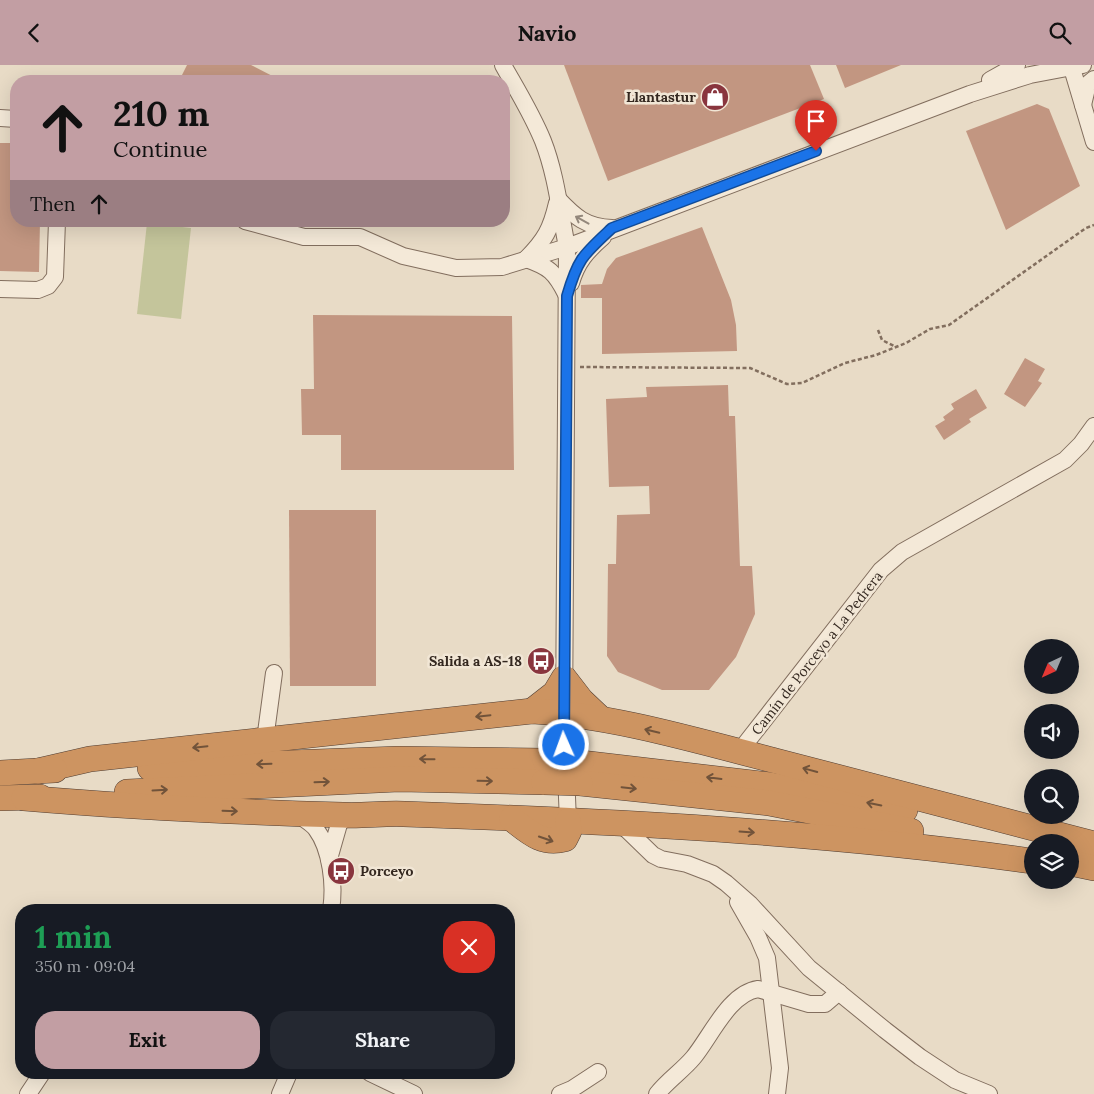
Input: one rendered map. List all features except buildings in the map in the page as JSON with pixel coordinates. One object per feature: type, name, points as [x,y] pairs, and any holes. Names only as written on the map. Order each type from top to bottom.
[{"type":"highway","points":[[532,711],[555,693],[564,678],[581,700],[600,718]]},
{"type":"highway","points":[[38,771],[90,759],[532,711],[564,719],[600,718],[744,753],[1094,845]]},
{"type":"highway","points":[[0,773],[398,759],[545,772],[770,785],[1094,845]]},
{"type":"highway","points":[[12,798],[545,772]]},
{"type":"highway","points":[[581,773],[768,803],[1024,853]]},
{"type":"highway","points":[[12,798],[106,805],[328,816],[371,808],[401,814],[512,819],[531,833],[551,843],[565,839],[569,831],[568,821],[918,845],[1024,860]]},
{"type":"highway","points":[[1079,866],[1094,868]]},
{"type":"street","points":[[970,94],[1017,65]]},
{"type":"street","points":[[267,227],[304,237],[360,237],[403,256],[456,268],[502,267],[567,247],[612,228],[970,94],[1044,72],[1075,66],[1082,107],[1094,142]]},
{"type":"street","points":[[1044,72],[1063,81],[1082,107]]},
{"type":"street","points":[[510,77],[529,110],[543,142],[558,199],[567,247],[564,719],[568,821]]},
{"type":"street","points":[[1082,107],[1088,84],[1094,79]]},
{"type":"street","points":[[558,199],[574,215],[595,227],[612,228]]},
{"type":"street","points":[[526,259],[543,241],[552,222],[558,199]]},
{"type":"street","points":[[0,289],[38,290],[48,285],[55,277],[57,227]]},
{"type":"street","points":[[567,296],[576,266],[586,252],[612,228]]},
{"type":"street","points":[[526,259],[543,265],[556,275],[567,296]]},
{"type":"street","name":"Camín de Porceyo a La Pedrera","points":[[744,753],[746,743],[881,570],[902,552],[1065,460],[1081,444],[1094,426]]},
{"type":"street","points":[[265,740],[274,673]]},
{"type":"street","points":[[328,816],[339,824],[329,859]]},
{"type":"street","points":[[328,816],[332,904]]},
{"type":"street","points":[[621,824],[653,855],[661,859],[687,864]]},
{"type":"street","points":[[646,825],[648,834],[659,847],[687,864],[712,874],[726,883],[750,904],[809,968],[920,1057],[955,1080],[989,1094]]},
{"type":"street","points":[[726,883],[758,937],[767,958],[780,1068],[777,1094]]},
{"type":"street","points":[[657,1094],[668,1080],[694,1057],[713,1028],[730,1007],[752,990],[758,989],[771,992],[809,1004],[825,1005],[839,992]]},
{"type":"street","points":[[560,1094],[572,1089],[598,1072]]},
{"type":"street","points":[[28,1094],[38,1079]]},
{"type":"street","points":[[280,1094],[286,1079]]},
{"type":"street","points":[[383,1079],[414,1094]]},
{"type":"path","points":[[578,367],[750,368],[787,384],[802,383],[845,363],[876,355],[896,347],[930,329],[949,325],[1086,228],[1094,225]]},
{"type":"path","points":[[878,330],[882,340],[896,347]]},
{"type":"green space","points":[[147,227],[191,228],[181,319],[137,314]]},
{"type":"place","name":"Llantastur","points":[[715,97]]},
{"type":"place","name":"Salida a AS-18","points":[[541,661]]},
{"type":"place","name":"Porceyo","points":[[341,871]]},
{"type":"route","points":[[564,745],[567,296],[576,266],[586,252],[612,228],[816,151]]}]
